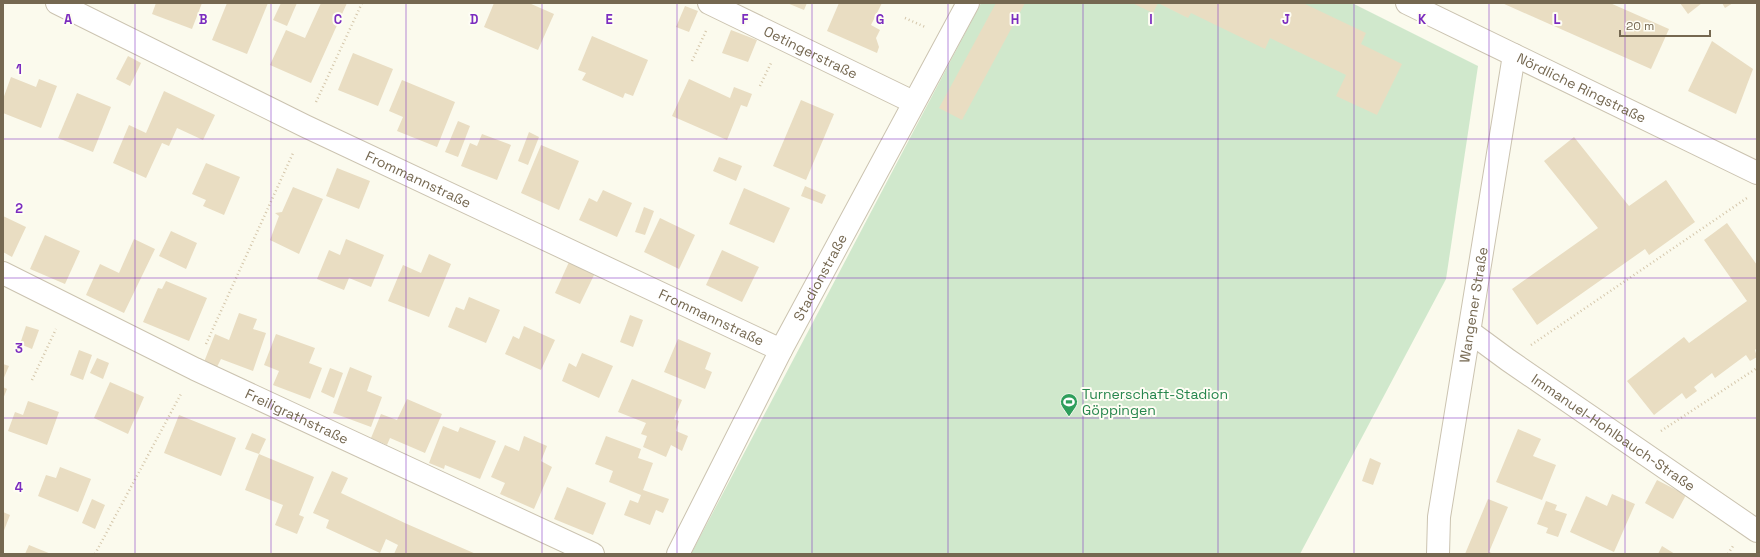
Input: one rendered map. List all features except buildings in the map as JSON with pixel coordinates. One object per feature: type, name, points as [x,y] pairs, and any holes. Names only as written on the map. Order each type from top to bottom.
[{"type":"street","name":"Frommannstraße","points":[[57,3],[305,126],[781,350]]},
{"type":"street","name":"Stadionstraße","points":[[678,554],[781,350],[913,102],[968,3]]},
{"type":"street","name":"Nördliche Ringstraße","points":[[1407,3],[1757,172]]},
{"type":"street","name":"Oetingerstraße","points":[[713,5],[913,102]]},
{"type":"street","name":"Wangener Straße","points":[[1438,554],[1439,517],[1514,55]]},
{"type":"street","name":"Freiligrathstraße","points":[[3,274],[195,369],[593,554]]},
{"type":"street","name":"Immanuel-Hohlbauch-Straße","points":[[1470,332],[1508,360],[1757,531]]},
{"type":"path","points":[[95,554],[195,369],[362,3]]},
{"type":"path","points":[[692,61],[713,5]]},
{"type":"path","points":[[1508,360],[1750,195]]},
{"type":"path","points":[[32,380],[67,305]]},
{"type":"path","points":[[1636,448],[1757,368]]},
{"type":"green space","name":"Turnerschaft-Stadion Göppingen","points":[[981,3],[1352,3],[1478,66],[1446,279],[1300,554],[691,554]]},
{"type":"place","name":"Turnerschaft-Stadion Göppingen","points":[[1069,417]]}]
